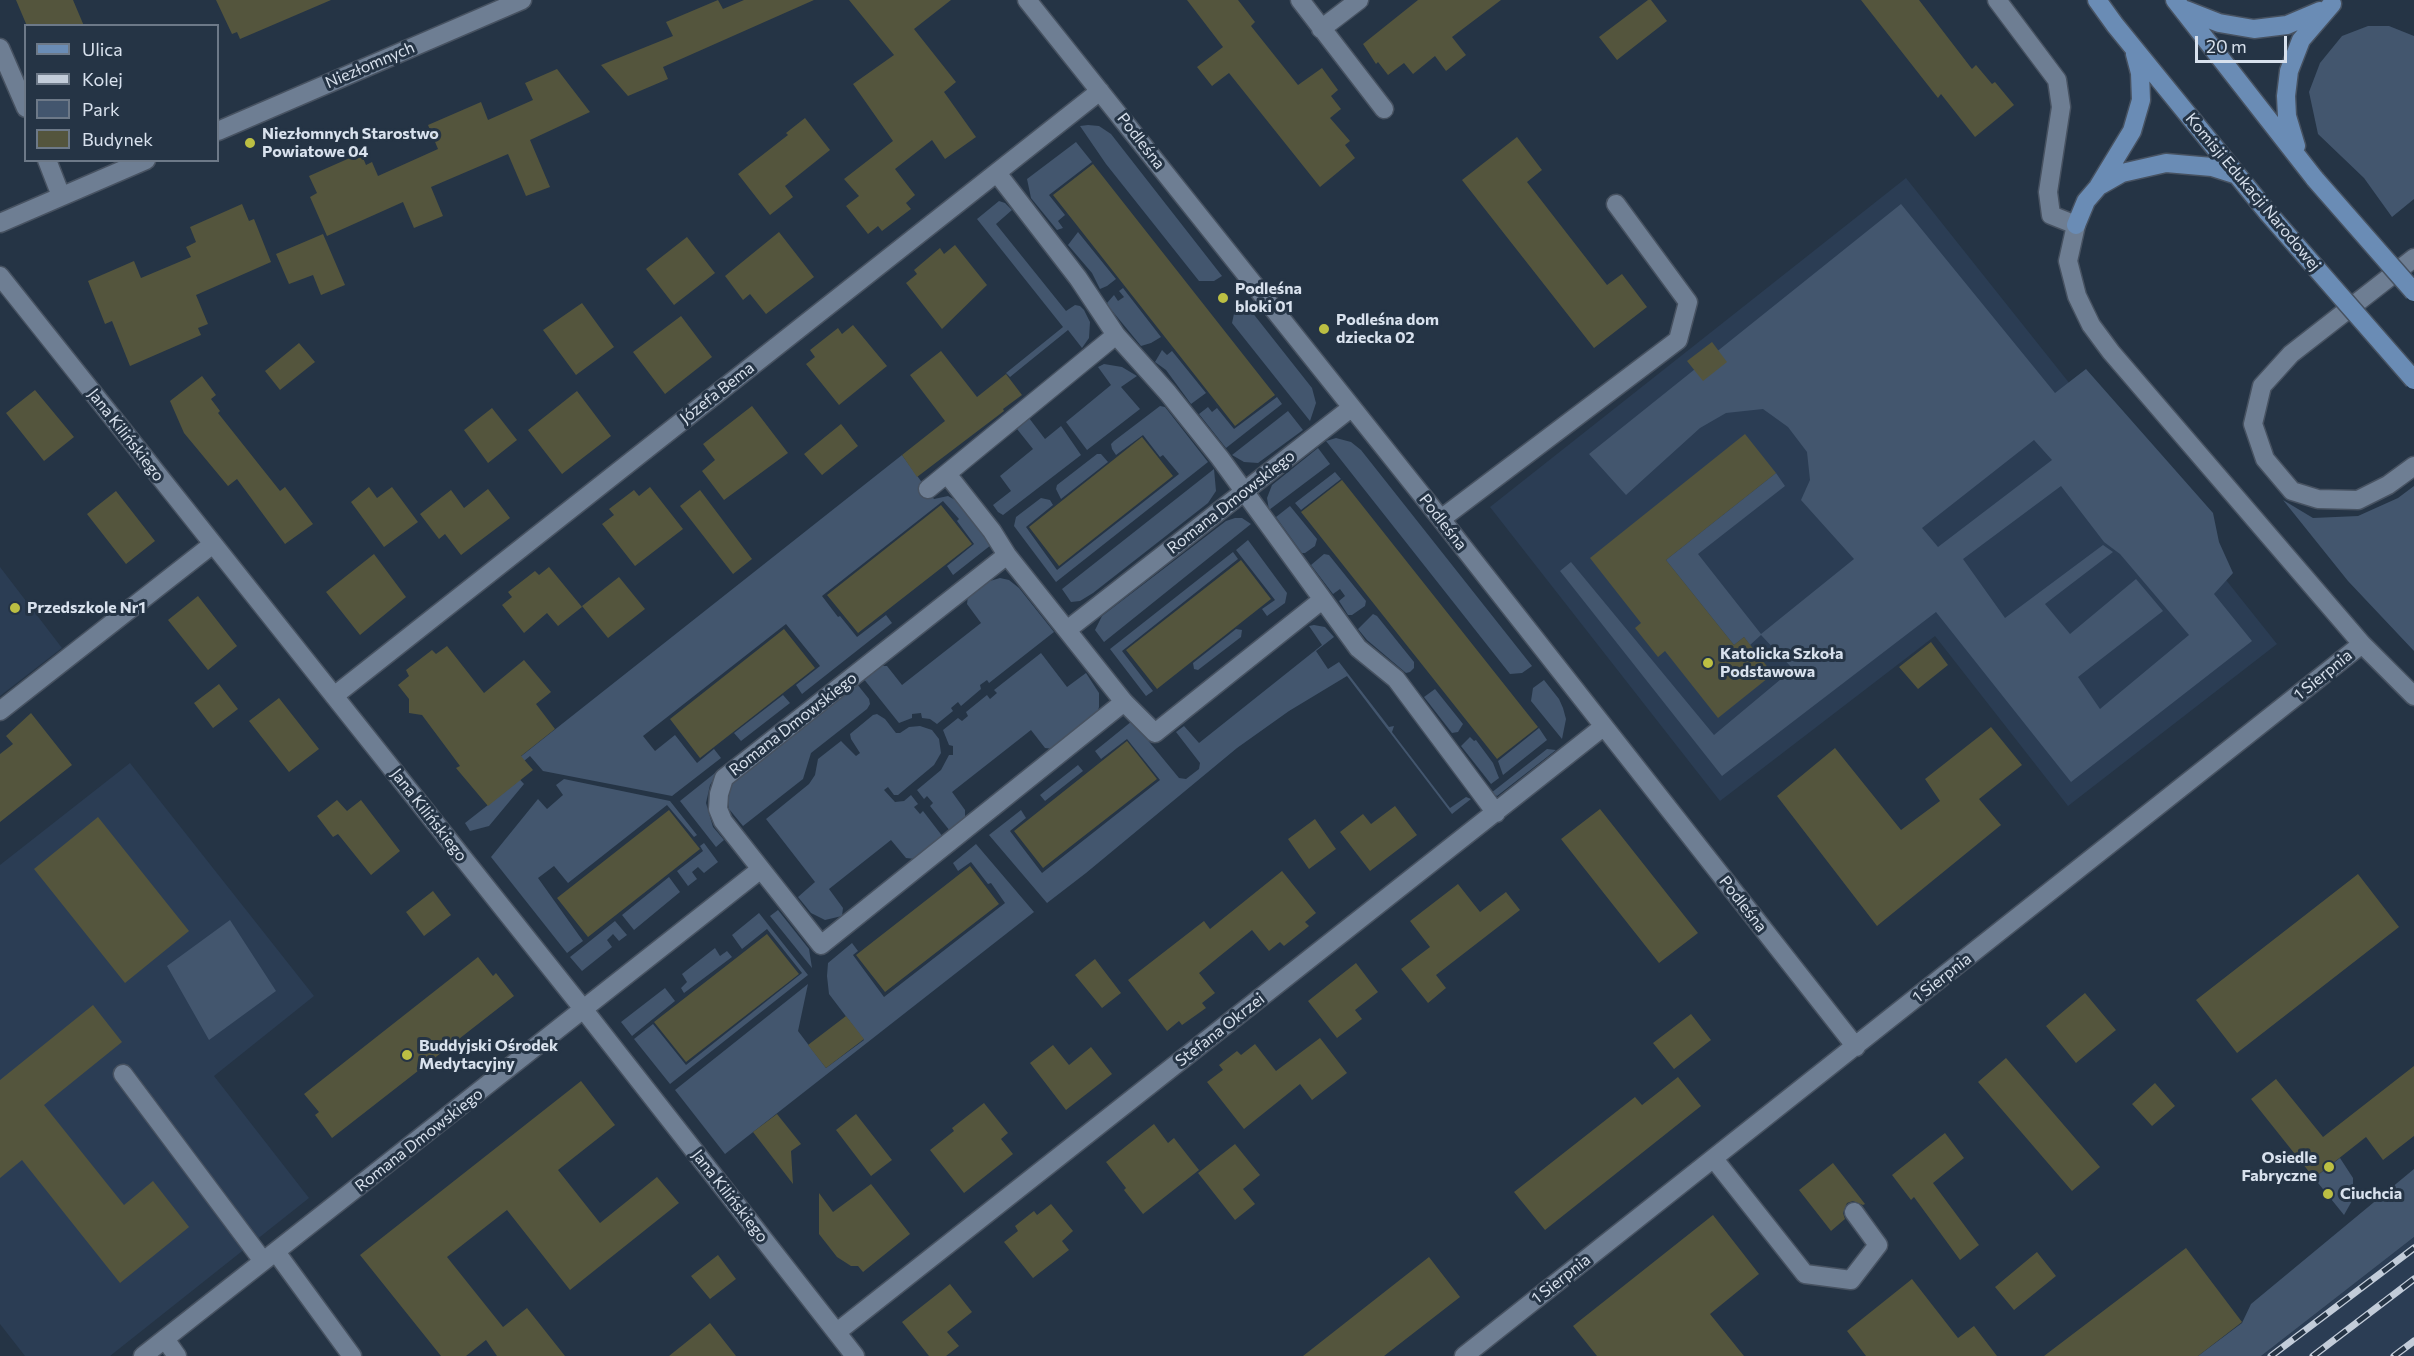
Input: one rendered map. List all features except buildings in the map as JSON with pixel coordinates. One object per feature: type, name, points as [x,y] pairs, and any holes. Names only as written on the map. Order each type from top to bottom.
[{"type":"main road","name":"Komisji Edukacji Narodowej","points":[[2097,0],[2268,213],[2414,380]]},
{"type":"main road","points":[[2178,4],[2220,23],[2254,29],[2298,22],[2335,2]]},
{"type":"main road","points":[[2301,159],[2288,116],[2286,96],[2289,71],[2301,40],[2335,2]]},
{"type":"main road","points":[[2178,4],[2315,179],[2414,292]]},
{"type":"main road","points":[[2076,225],[2086,201],[2098,187],[2132,132],[2139,107],[2140,73],[2131,44]]},
{"type":"main road","points":[[2098,187],[2122,173],[2166,163],[2212,167],[2237,175]]},
{"type":"street","name":"Niezłomnych","points":[[219,130],[522,0]]},
{"type":"street","name":"Podleśna","points":[[1027,0],[1441,519],[1856,1047]]},
{"type":"street","points":[[1300,0],[1384,109]]},
{"type":"street","points":[[1321,29],[1359,0]]},
{"type":"street","points":[[1997,0],[2057,80],[2061,107],[2048,192],[2049,204],[2051,215],[2076,225],[2068,261],[2077,296],[2091,324],[2111,352],[2362,644]]},
{"type":"street","points":[[0,48],[24,103]]},
{"type":"street","name":"Józefa Bema","points":[[334,696],[1100,91]]},
{"type":"street","points":[[48,162],[61,196]]},
{"type":"street","points":[[0,223],[141,162]]},
{"type":"street","points":[[997,173],[1078,278],[1116,335],[1168,393],[1245,492],[1358,648],[1395,679],[1496,813]]},
{"type":"street","points":[[1441,519],[1678,340],[1688,302],[1616,204]]},
{"type":"street","points":[[2414,258],[2291,354],[2262,386],[2253,424],[2265,459],[2292,491],[2318,500],[2358,500],[2388,485],[2414,465]]},
{"type":"street","name":"Jana Kilińskiego","points":[[0,276],[584,1010],[855,1356]]},
{"type":"street","points":[[928,489],[1116,335]]},
{"type":"street","name":"Romana Dmowskiego","points":[[1067,630],[1351,408]]},
{"type":"street","points":[[947,474],[992,531],[1007,555],[1124,702],[1155,733],[1322,600]]},
{"type":"street","points":[[0,711],[213,544]]},
{"type":"street","name":"Romana Dmowskiego","points":[[143,1356],[761,869],[723,821],[718,809],[719,794],[724,778],[1007,555]]},
{"type":"street","name":"1 Sierpnia","points":[[1464,1356],[2362,644],[2414,696]]},
{"type":"street","points":[[761,869],[821,945],[1124,702]]},
{"type":"street","name":"Stefana Okrzei","points":[[837,1332],[1603,727]]},
{"type":"street","points":[[123,1074],[269,1257],[352,1356]]},
{"type":"street","points":[[1714,1159],[1804,1274],[1851,1280],[1878,1245],[1854,1212]]},
{"type":"street","points":[[165,1339],[177,1356]]},
{"type":"shaded area","points":[[1906,178],[2277,644],[2068,806],[1935,636],[1720,801],[1490,507]]},
{"type":"shaded area","name":"Przedszkole Nr1","points":[[0,567],[62,648],[0,696]]},
{"type":"shaded area","points":[[130,763],[314,996],[214,1076],[309,1198],[110,1356],[25,1356],[0,1324],[0,865]]},
{"type":"shaded area","points":[[2414,1237],[2414,1356],[2261,1356]]},
{"type":"green space","points":[[2368,26],[2389,26],[2414,36],[2414,199],[2392,217],[2364,178],[2318,134],[2309,92],[2320,63],[2342,36]]},
{"type":"green space","points":[[1080,126],[1099,126],[1111,134],[1222,276],[1214,281],[1199,281],[1106,164]]},
{"type":"green space","points":[[1076,142],[1092,162],[1049,195],[1065,215],[1058,221],[1063,228],[1057,230],[1031,198],[1027,179]]},
{"type":"green space","points":[[999,201],[1012,210],[996,224],[1066,311],[1075,305],[1080,306],[1090,322],[1089,338],[1082,348],[1068,330],[1010,377],[1006,373],[1063,327],[977,219]]},
{"type":"green space","points":[[1901,204],[2055,393],[2086,369],[2213,513],[2219,542],[2233,573],[2214,594],[2252,641],[2071,782],[1936,612],[1722,776],[1560,571],[1571,562],[1714,735],[1793,669],[1761,635],[1750,645],[1744,637],[1734,645],[1666,560],[1776,473],[1785,486],[1698,554],[1761,634],[1854,559],[1801,500],[1810,480],[1807,452],[1788,427],[1763,409],[1726,413],[1700,428],[1626,495],[1589,454]],"holes":[[[2034,440],[2052,460],[1938,547],[1922,528]],[[2061,486],[2104,542],[2120,554],[2189,635],[2100,709],[2078,677],[2163,611],[2136,579],[2070,634],[2045,604],[2113,552],[2103,545],[2005,618],[1963,559]]]},
{"type":"green space","points":[[1078,232],[1116,279],[1107,286],[1100,289],[1092,273],[1068,245]]},
{"type":"green space","points":[[1123,288],[1161,337],[1141,346],[1109,307],[1107,303],[1114,295],[1118,301],[1124,297],[1119,291]]},
{"type":"green space","points":[[1244,302],[1312,388],[1316,403],[1310,421],[1232,323],[1235,309]]},
{"type":"green space","points":[[1162,350],[1167,355],[1172,351],[1206,393],[1191,404],[1166,370],[1155,362]]},
{"type":"green space","points":[[1104,364],[1122,367],[1137,376],[1121,387],[1140,409],[1087,450],[1066,422],[1111,385],[1098,367]]},
{"type":"green space","points":[[1277,397],[1282,404],[1226,448],[1199,414],[1208,407],[1212,412],[1217,408],[1234,429]]},
{"type":"green space","points":[[1160,406],[1165,407],[1208,462],[1056,582],[1014,526],[1016,517],[1041,498],[1050,500],[1053,505],[1026,527],[1057,570],[1179,474],[1163,455],[1160,457],[1143,435],[1116,455],[1112,449],[1111,444],[1114,441]]},
{"type":"green space","points":[[1288,411],[1303,430],[1258,463],[1244,462],[1232,455]]},
{"type":"green space","points":[[1029,418],[1045,439],[1061,426],[1081,455],[1003,515],[993,505],[1011,491],[1000,476],[1033,449],[1017,429]]},
{"type":"green space","points":[[1336,438],[1351,442],[1361,450],[1532,666],[1522,673],[1510,674],[1326,441]]},
{"type":"green space","points":[[1318,448],[1330,464],[1269,510],[1267,498],[1272,485]]},
{"type":"green space","points":[[1097,454],[1101,454],[1108,462],[1061,499],[1056,489],[1057,485]]},
{"type":"green space","points":[[902,455],[934,499],[948,496],[957,501],[991,545],[953,575],[947,566],[974,544],[957,521],[959,519],[943,501],[822,596],[857,637],[886,615],[892,623],[802,694],[796,685],[820,666],[786,624],[643,736],[655,751],[675,735],[697,763],[714,749],[721,758],[672,796],[543,771],[530,756],[512,771],[524,784],[489,826],[470,831],[465,823],[516,783],[505,769]]},
{"type":"green space","points":[[1214,469],[1216,491],[1208,503],[1093,593],[1080,601],[1071,602],[1062,589]]},
{"type":"green space","points":[[1335,472],[1341,479],[1301,510],[1295,503]]},
{"type":"green space","points":[[2414,486],[2414,651],[2348,581],[2283,500],[2313,518],[2358,516],[2398,498]]},
{"type":"green space","points":[[1290,506],[1317,539],[1315,546],[1305,553],[1302,553],[1276,517]]},
{"type":"green space","points":[[1242,518],[1251,524],[1104,642],[1095,630],[1102,616],[1226,521]]},
{"type":"green space","points":[[1248,540],[1287,593],[1285,603],[1267,616],[1262,609],[1275,600],[1236,550]]},
{"type":"green space","points":[[1233,552],[1238,559],[1122,651],[1153,691],[1146,696],[1110,649]]},
{"type":"green space","points":[[1324,554],[1329,555],[1366,601],[1365,606],[1352,615],[1348,615],[1339,601],[1345,596],[1340,589],[1333,594],[1311,565]]},
{"type":"green space","points":[[1000,578],[1009,580],[1019,588],[1054,632],[989,683],[987,680],[980,685],[981,689],[961,706],[958,702],[951,708],[953,711],[937,724],[930,719],[922,718],[921,713],[912,714],[912,718],[899,723],[863,678],[878,666],[887,666],[902,685],[981,623],[967,604],[968,596],[983,583]]},
{"type":"green space","points":[[1373,614],[1414,662],[1414,668],[1410,672],[1406,673],[1367,640],[1358,629]]},
{"type":"green space","points":[[1309,626],[1325,627],[1334,637],[1316,651],[1328,669],[1339,662],[1389,727],[1394,726],[1392,732],[1450,808],[1466,797],[1471,799],[1452,814],[1347,676],[1289,711],[1237,748],[1047,903],[989,835],[1021,810],[1026,818],[1010,831],[1042,873],[1160,780],[1127,739],[1101,759],[1095,751],[1132,721],[1179,778],[1186,779],[1199,769],[1200,763],[1176,732],[1184,726],[1199,743],[1322,645]]},
{"type":"green space","points":[[1236,629],[1242,630],[1241,637],[1198,670],[1194,669],[1193,663]]},
{"type":"green space","points":[[1041,653],[1067,687],[1086,673],[1099,693],[1097,714],[1054,749],[1045,748],[1031,730],[952,792],[965,810],[965,820],[950,831],[930,806],[933,803],[927,796],[924,799],[917,790],[941,770],[949,755],[953,755],[953,746],[949,745],[943,730],[958,718],[962,721],[968,716],[966,712],[987,695],[990,699],[997,693],[994,690]]},
{"type":"green space","points":[[1544,680],[1563,708],[1566,719],[1562,739],[1531,701],[1533,688]]},
{"type":"green space","points":[[857,684],[869,699],[870,704],[867,709],[811,753],[803,779],[743,826],[729,809],[727,794],[733,781]]},
{"type":"green space","points":[[1435,689],[1463,724],[1458,732],[1452,733],[1424,697]]},
{"type":"green space","points":[[783,695],[790,703],[741,741],[734,733]]},
{"type":"green space","points":[[877,714],[885,719],[896,733],[909,727],[920,726],[932,730],[939,739],[941,753],[934,765],[898,795],[894,795],[888,787],[884,790],[895,802],[904,801],[911,795],[918,804],[914,807],[920,814],[923,811],[943,837],[915,859],[906,858],[891,840],[829,889],[843,908],[842,916],[825,920],[811,913],[798,897],[815,882],[766,819],[809,784],[815,775],[818,759],[841,741],[856,756],[860,753],[850,734]]},
{"type":"green space","points":[[1539,728],[1547,740],[1503,775],[1498,761]]},
{"type":"green space","points":[[1470,737],[1476,740],[1493,763],[1499,778],[1491,784],[1461,746]]},
{"type":"green space","points":[[1547,749],[1556,750],[1497,796],[1491,793]]},
{"type":"green space","points":[[1078,765],[1083,771],[1045,801],[1040,795]]},
{"type":"green space","points":[[720,769],[710,785],[706,803],[713,827],[724,840],[716,847],[680,801]]},
{"type":"green space","points":[[564,779],[670,801],[697,835],[694,837],[667,805],[568,883],[554,866],[538,878],[583,941],[567,953],[491,857],[538,799],[547,809],[563,795],[556,785]]},
{"type":"green space","points":[[704,843],[718,862],[704,873],[698,867],[692,872],[697,879],[688,886],[677,871],[703,851],[700,846]]},
{"type":"green space","points":[[976,844],[1034,912],[725,1154],[675,1090],[808,984],[798,1031],[826,1068],[864,1040],[829,994],[828,963],[852,943],[858,951],[853,955],[884,997],[1005,903],[991,883],[988,884],[971,862],[958,871],[953,863]]},
{"type":"green space","points":[[669,877],[680,892],[634,930],[622,915]]},
{"type":"green space","points":[[778,910],[809,949],[812,968],[770,916]]},
{"type":"green space","points":[[759,913],[808,975],[670,1084],[634,1039],[653,1024],[686,1065],[802,973],[767,929],[742,949],[732,935]]},
{"type":"green space","points":[[230,920],[276,991],[209,1040],[167,966]]},
{"type":"green space","points":[[615,921],[627,935],[619,941],[613,934],[607,940],[612,947],[582,971],[570,957]]},
{"type":"green space","points":[[715,948],[720,956],[727,951],[732,957],[684,993],[681,988],[687,982],[682,974]]},
{"type":"green space","points":[[665,988],[675,1001],[632,1036],[621,1022]]},
{"type":"green space","points":[[2340,1158],[2353,1178],[2353,1199],[2344,1215],[2314,1178]]},
{"type":"green space","points":[[2414,1169],[2414,1237],[2261,1356],[2198,1356],[2242,1323],[2251,1304]]},
{"type":"railway","points":[[2271,1356],[2414,1248]]},
{"type":"railway","points":[[2313,1356],[2414,1279]]},
{"type":"railway","points":[[2394,1356],[2414,1341]]},
{"type":"place","name":"Niezłomnych Starostwo Powiatowe 04","points":[[250,143]]},
{"type":"place","name":"Podleśna bloki 01","points":[[1223,298]]},
{"type":"place","name":"Podleśna dom dziecka 02","points":[[1324,329]]},
{"type":"place","name":"Przedszkole Nr1","points":[[15,608]]},
{"type":"place","name":"Katolicka Szkoła Podstawowa","points":[[1708,663]]},
{"type":"place","name":"Buddyjski Ośrodek Medytacyjny","points":[[407,1055]]},
{"type":"place","name":"Osiedle Fabryczne","points":[[2329,1167]]},
{"type":"place","name":"Ciuchcia","points":[[2328,1194]]}]
